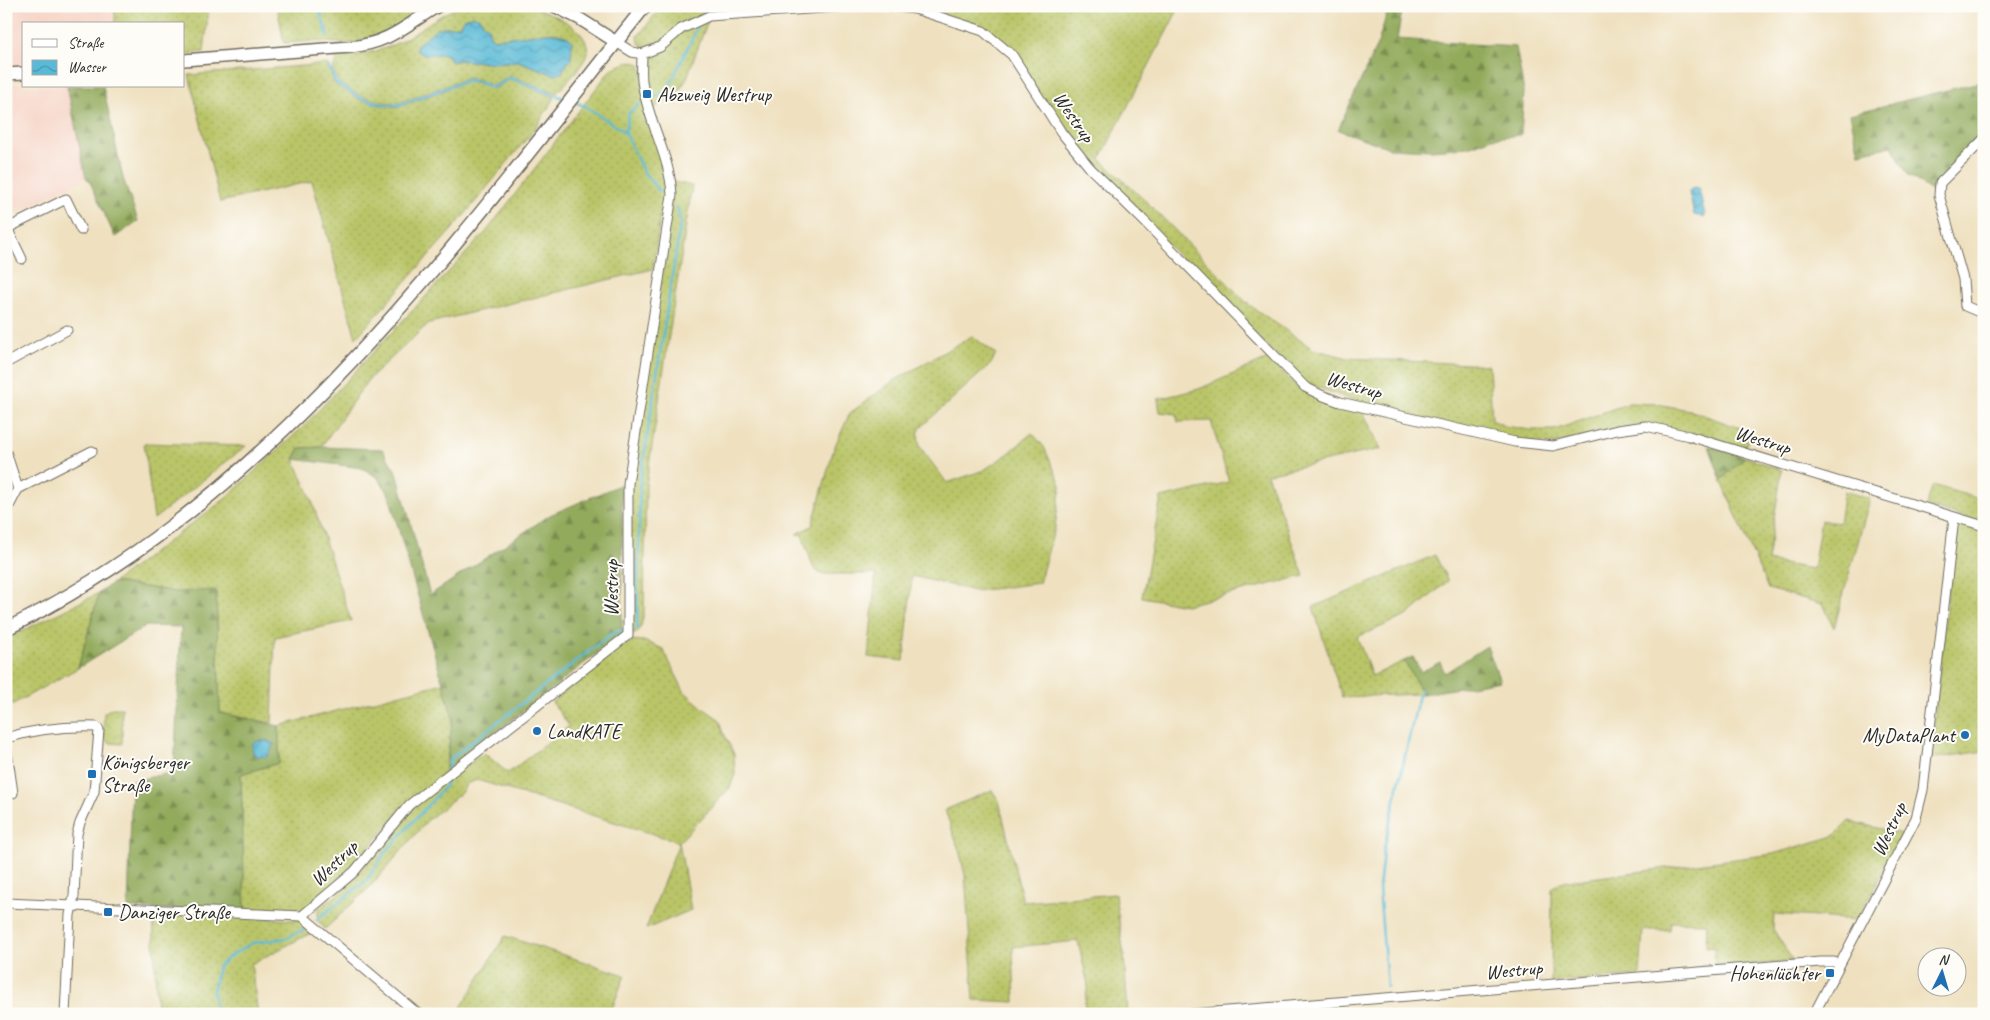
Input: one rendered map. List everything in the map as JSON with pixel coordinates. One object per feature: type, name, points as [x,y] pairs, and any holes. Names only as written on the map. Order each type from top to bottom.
[{"type":"main road","points":[[6,629],[62,599],[137,550],[168,528],[263,448],[347,366],[398,310],[474,221],[645,6]]},
{"type":"street","points":[[185,60],[374,44],[396,34],[438,6]]},
{"type":"street","points":[[554,6],[580,19],[632,52],[642,54],[660,47],[681,29],[709,16],[851,6]]},
{"type":"street","name":"Westrup","points":[[890,6],[916,9],[982,31],[1012,55],[1061,132],[1090,168],[1305,387],[1321,395],[1340,402],[1515,442],[1553,446],[1617,430],[1646,426],[1698,439],[1984,526]]},
{"type":"street","name":"Westrup","points":[[302,916],[340,886],[354,872],[409,805],[628,635],[628,484],[672,195],[671,179],[645,95],[642,80],[642,54]]},
{"type":"street","points":[[6,74],[22,73]]},
{"type":"street","points":[[1984,139],[1940,183],[1939,195],[1963,279],[1965,306],[1984,314]]},
{"type":"street","points":[[22,259],[7,229],[66,199],[82,230]]},
{"type":"street","points":[[6,363],[67,330]]},
{"type":"street","points":[[6,512],[18,489],[92,451]]},
{"type":"street","points":[[6,452],[18,489]]},
{"type":"street","name":"Westrup","points":[[1814,1014],[1916,818],[1919,808],[1923,790],[1954,518]]},
{"type":"street","points":[[6,738],[38,729],[97,727],[99,730],[94,792],[77,834],[70,915],[65,1014]]},
{"type":"street","points":[[6,745],[13,793]]},
{"type":"street","points":[[6,903],[302,916],[418,1014]]},
{"type":"street","name":"Westrup","points":[[1191,1014],[1820,962],[1840,964]]},
{"type":"shaded area","points":[[6,6],[115,6],[115,22],[22,22],[22,67],[6,68]]},
{"type":"shaded area","points":[[22,83],[22,88],[67,88],[86,178],[6,218],[6,84]]},
{"type":"green space","points":[[506,5],[539,9],[558,17],[577,30],[587,45],[587,54],[578,69],[557,93],[510,76],[493,86],[468,78],[399,103],[381,102],[361,96],[339,83],[333,71],[335,63],[338,62],[335,57],[367,53],[391,46],[453,9],[462,6]],"holes":[[[471,17],[482,20],[483,24],[488,27],[490,36],[494,39],[547,33],[568,37],[572,42],[571,59],[562,73],[555,75],[518,61],[492,63],[460,60],[453,62],[445,53],[425,54],[416,50],[424,39],[442,27],[459,26],[462,21]]]},
{"type":"green space","points":[[115,6],[209,6],[204,52],[185,54],[185,22],[115,22]]},
{"type":"green space","points":[[277,6],[431,6],[386,33],[352,44],[313,41],[284,43]]},
{"type":"green space","points":[[662,6],[819,6],[709,14],[658,45],[647,47],[639,44],[638,36]]},
{"type":"green space","points":[[917,6],[1180,6],[1100,159],[1153,208],[1248,304],[1313,349],[1348,358],[1489,365],[1492,420],[1505,426],[1530,430],[1555,430],[1629,403],[1657,404],[1689,410],[1746,430],[1748,442],[1741,450],[1645,424],[1552,444],[1516,441],[1366,405],[1303,382],[1092,168],[1062,130],[1013,53],[983,28]]},
{"type":"green space","points":[[1389,6],[1402,6],[1397,39],[1516,47],[1524,92],[1521,135],[1492,138],[1468,147],[1432,150],[1390,148],[1338,130],[1378,43]]},
{"type":"green space","points":[[709,18],[686,80],[677,94],[652,109],[644,80],[645,63],[664,44]]},
{"type":"green space","points":[[631,61],[640,64],[667,177],[667,195],[661,210],[653,269],[429,323],[368,380],[321,447],[300,448],[294,459],[311,498],[351,621],[275,637],[272,723],[220,713],[216,591],[176,592],[114,582],[225,499],[305,425],[486,232],[611,69]]},
{"type":"green space","points":[[327,64],[335,84],[359,99],[380,105],[399,107],[468,81],[493,89],[511,79],[555,97],[537,126],[462,218],[356,338],[312,181],[220,202],[189,75]]},
{"type":"green space","points":[[1984,81],[1984,137],[1937,182],[1937,203],[1930,190],[1908,175],[1892,146],[1859,153],[1850,114]]},
{"type":"green space","points":[[67,88],[103,88],[123,178],[138,221],[115,237],[90,182],[86,178]]},
{"type":"green space","points":[[674,182],[692,186],[646,485],[644,614],[637,633],[630,633],[629,483]]},
{"type":"green space","points":[[972,336],[996,354],[991,364],[921,427],[918,434],[920,447],[947,483],[984,470],[1009,453],[1032,433],[1044,447],[1061,485],[1055,527],[1039,583],[975,591],[912,576],[904,661],[868,657],[876,574],[821,574],[814,569],[802,535],[796,534],[812,526],[834,448],[850,413],[892,382]]},
{"type":"green space","points":[[1270,358],[1298,388],[1362,410],[1381,449],[1267,474],[1304,576],[1185,605],[1142,597],[1161,498],[1229,482],[1211,421],[1178,422],[1176,414],[1160,412],[1158,399],[1199,389]]},
{"type":"green space","points":[[144,443],[246,446],[154,519]]},
{"type":"green space","points":[[1709,446],[1745,457],[1721,480]]},
{"type":"green space","points":[[300,448],[382,449],[397,473],[430,595],[550,515],[622,484],[622,634],[445,772],[453,718],[388,492],[377,477],[362,468],[294,459]]},
{"type":"green space","points":[[1745,457],[1782,470],[1767,561],[1813,569],[1821,520],[1839,523],[1844,491],[1870,499],[1834,628],[1823,604],[1768,589],[1721,480]]},
{"type":"green space","points":[[1933,485],[1980,499],[1984,491],[1984,523],[1926,506]]},
{"type":"green space","points":[[1955,523],[1984,531],[1984,751],[1930,759]]},
{"type":"green space","points":[[1435,555],[1448,581],[1407,616],[1357,637],[1372,676],[1404,661],[1423,694],[1342,697],[1313,607]]},
{"type":"green space","points":[[114,582],[176,592],[216,590],[220,713],[279,726],[279,763],[241,774],[245,912],[128,908],[132,781],[174,772],[181,627],[146,626],[78,668],[99,593]]},
{"type":"green space","points":[[99,593],[78,668],[6,708],[6,639]]},
{"type":"green space","points":[[631,640],[644,641],[663,649],[684,691],[720,720],[724,734],[734,754],[735,774],[730,788],[679,842],[477,780],[466,784],[463,791],[427,821],[370,887],[325,929],[318,921],[318,909],[342,891],[414,807],[450,777],[484,753],[508,773],[569,726],[552,702]]},
{"type":"green space","points":[[1487,646],[1500,681],[1423,694],[1404,661],[1413,657],[1421,672],[1440,662],[1445,673]]},
{"type":"green space","points":[[443,683],[453,718],[445,772],[408,803],[338,883],[306,908],[296,912],[245,912],[241,774],[279,763],[279,726]]},
{"type":"green space","points":[[112,708],[122,708],[122,744],[109,743],[103,737],[104,713]]},
{"type":"green space","points":[[992,790],[999,801],[1023,902],[1115,894],[1124,956],[1128,1014],[1083,1014],[1088,985],[1078,941],[1013,947],[1015,1002],[974,1000],[965,875],[959,850],[945,810]]},
{"type":"green space","points":[[1849,821],[1902,834],[1858,920],[1774,914],[1773,929],[1793,961],[1714,969],[1715,948],[1706,947],[1707,923],[1671,922],[1670,930],[1643,930],[1640,976],[1551,982],[1552,889],[1560,882],[1773,854],[1834,836]]},
{"type":"green space","points":[[679,842],[691,910],[646,929]]},
{"type":"green space","points":[[153,914],[299,920],[315,931],[251,964],[258,1014],[157,1014]]},
{"type":"green space","points":[[505,936],[625,975],[610,1014],[457,1014]]},
{"type":"water","points":[[473,15],[480,18],[483,24],[488,27],[490,36],[494,39],[547,33],[568,37],[572,42],[571,59],[562,73],[555,75],[518,61],[492,63],[460,60],[451,62],[449,56],[441,54],[428,55],[416,50],[417,45],[437,28],[459,26],[464,19]]},
{"type":"water","points":[[1695,187],[1699,189],[1704,217],[1694,215],[1689,192]]},
{"type":"water","points":[[258,741],[268,741],[275,745],[268,756],[260,757],[253,753],[252,744]]},
{"type":"waterway","points":[[318,6],[328,36]]},
{"type":"waterway","points":[[704,12],[714,7],[741,6]]},
{"type":"waterway","points":[[651,99],[667,91],[698,26]]},
{"type":"waterway","points":[[329,66],[336,83],[361,98],[381,104],[399,105],[468,80],[479,82],[492,88],[510,78],[566,99]]},
{"type":"waterway","points":[[574,102],[585,106],[625,132],[643,171],[659,191]]},
{"type":"waterway","points":[[625,132],[629,113],[639,104]]},
{"type":"waterway","points":[[631,629],[637,628],[640,482],[680,226],[679,212],[676,207]]},
{"type":"waterway","points":[[448,772],[450,759],[614,632],[626,630]]},
{"type":"waterway","points":[[1387,987],[1379,888],[1383,853],[1420,690]]},
{"type":"waterway","points":[[316,920],[367,880],[384,854],[446,785],[447,780]]},
{"type":"waterway","points":[[216,1014],[213,991],[218,967],[229,957],[252,943],[287,938],[306,928]]},
{"type":"place","name":"Abzweig Westrup","points":[[647,94]]},
{"type":"place","name":"LandKATE","points":[[537,731]]},
{"type":"place","name":"MyDataPlant","points":[[1965,735]]},
{"type":"place","name":"Königsberger Straße","points":[[92,774]]},
{"type":"place","name":"Danziger Straße","points":[[108,912]]},
{"type":"place","name":"Hohenlüchter","points":[[1830,973]]}]
